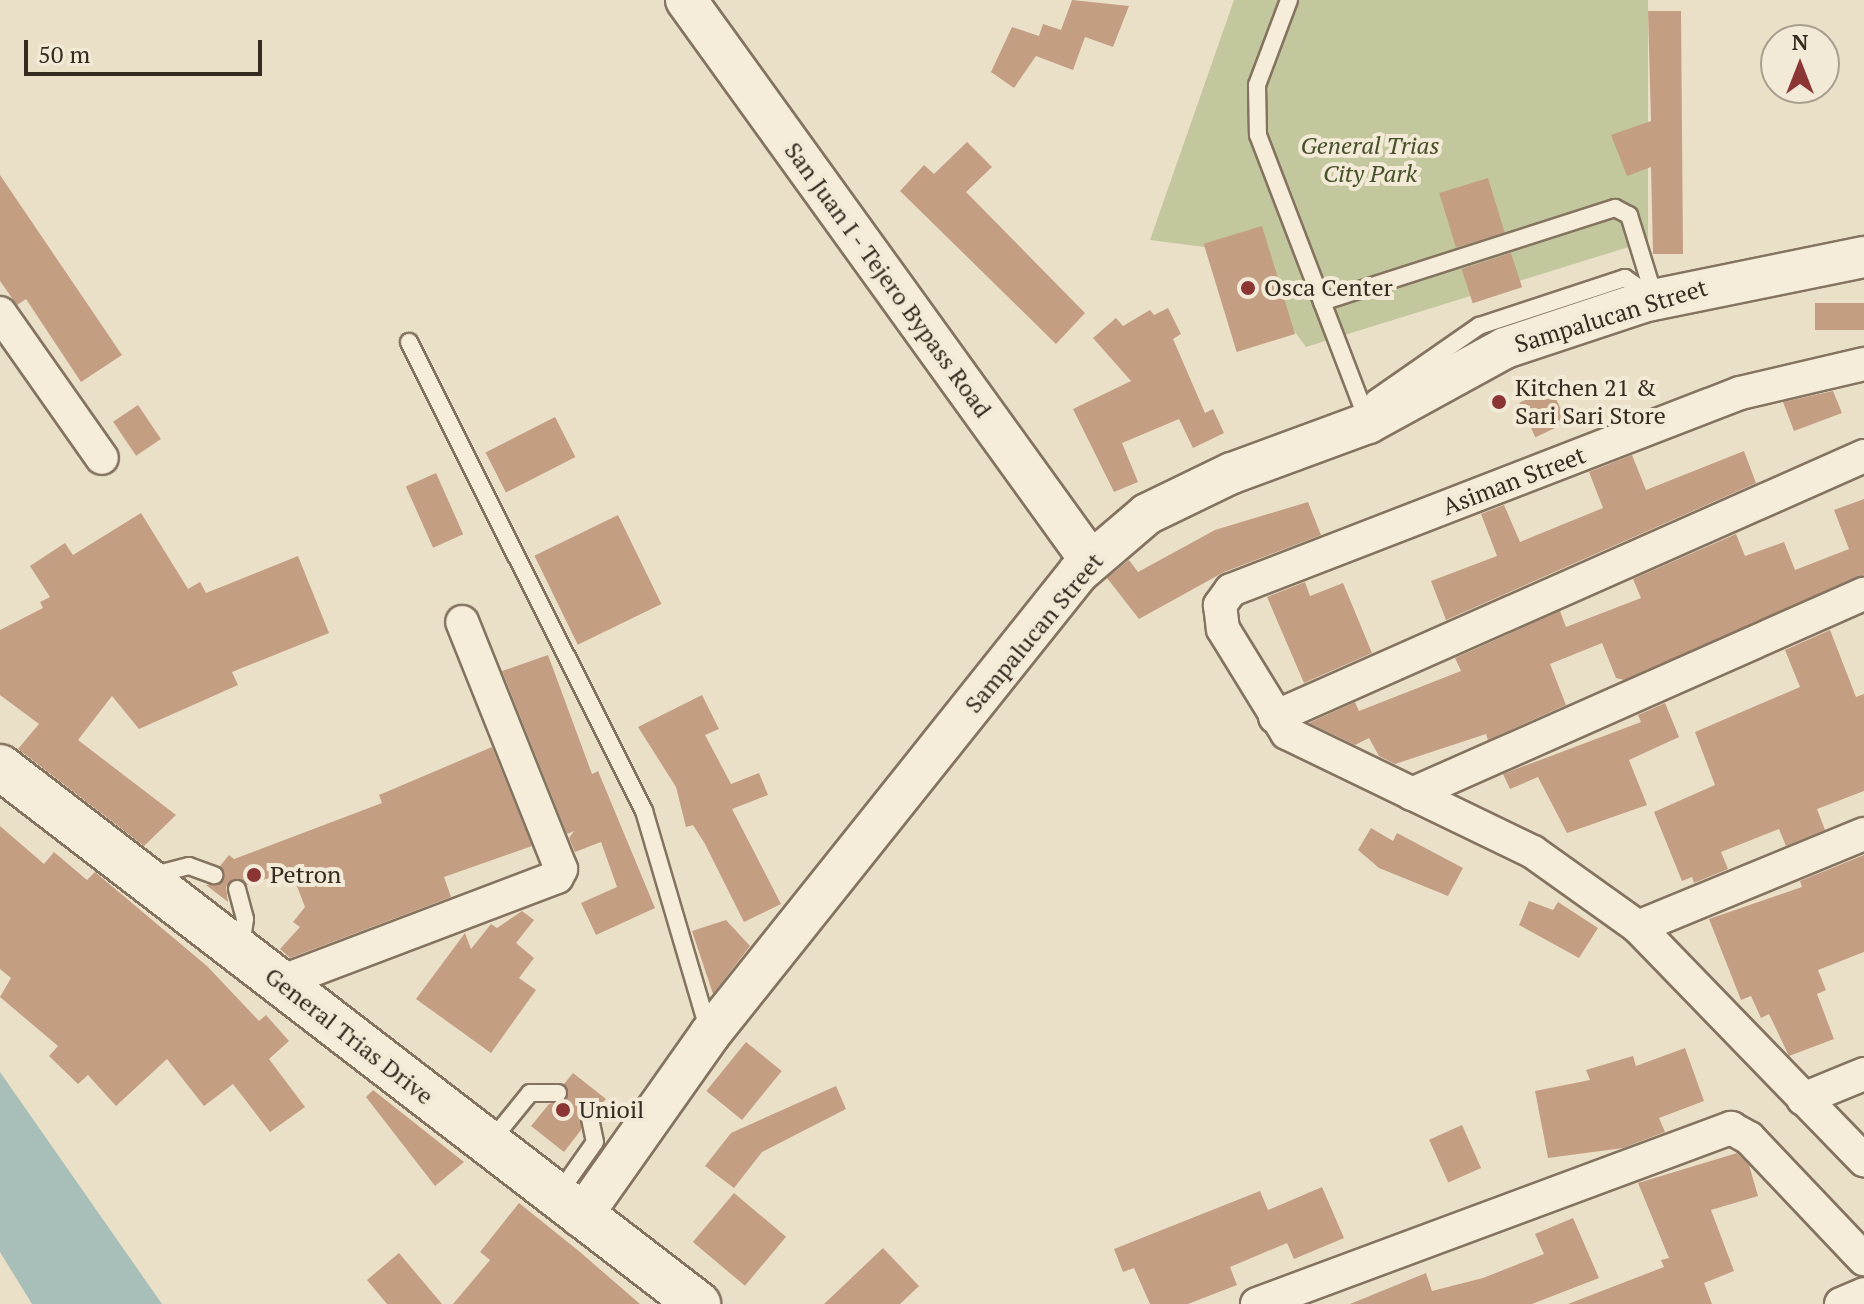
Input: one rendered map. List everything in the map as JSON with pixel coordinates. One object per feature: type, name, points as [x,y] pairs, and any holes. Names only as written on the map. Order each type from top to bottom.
[{"type":"main road","name":"General Trias Drive","points":[[0,767],[241,954],[283,981],[568,1208],[698,1304]]},
{"type":"street","name":"San Juan I - Tejero Bypass Road","points":[[686,0],[1090,560]]},
{"type":"street","name":"Sampalucan Street","points":[[568,1208],[609,1150],[710,1034],[1090,560],[1147,514],[1505,348],[1655,299],[1864,257]]},
{"type":"street","points":[[0,313],[102,458]]},
{"type":"street","name":"Asiman Street","points":[[1275,717],[1223,629],[1220,605],[1231,590],[1740,393],[1864,364]]},
{"type":"street","points":[[1864,456],[1275,717],[1299,741],[1533,852],[1638,927],[1864,1160]]},
{"type":"street","points":[[1412,794],[1864,594]]},
{"type":"street","points":[[283,981],[557,877],[561,869],[462,622]]},
{"type":"street","points":[[1638,927],[1864,834]]},
{"type":"street","points":[[1803,1099],[1864,1074]]},
{"type":"street","points":[[1257,1304],[1731,1128],[1749,1138],[1864,1259]]},
{"type":"street","points":[[1841,1304],[1864,1294]]},
{"type":"lane","points":[[1289,0],[1257,85],[1258,135],[1365,415]]},
{"type":"lane","points":[[1322,302],[1615,208],[1629,215],[1655,299]]},
{"type":"lane","points":[[409,342],[644,811],[710,1034]]},
{"type":"lane","points":[[143,879],[189,866],[214,875]]},
{"type":"lane","points":[[237,889],[245,919],[241,954]]},
{"type":"lane","points":[[488,1145],[530,1093],[558,1093]]},
{"type":"lane","points":[[590,1119],[609,1150]]},
{"type":"green space","name":"General Trias City Park","points":[[1234,0],[1648,0],[1648,241],[1306,347],[1235,251],[1150,240]]},
{"type":"water","points":[[0,1072],[162,1304],[32,1304],[0,1252]]},
{"type":"building","points":[[1072,0],[1129,6],[1113,47],[1085,37],[1073,70],[1036,56],[1014,88],[991,72],[1012,27],[1039,36],[1043,24],[1061,30]]},
{"type":"building","points":[[1648,11],[1681,11],[1683,254],[1653,254],[1651,167],[1627,176],[1611,135],[1651,121]]},
{"type":"building","points":[[967,142],[992,167],[966,192],[1085,313],[1056,344],[900,191],[924,165],[934,174]]},
{"type":"building","points":[[0,175],[122,355],[81,382],[26,299],[17,305],[0,281]]},
{"type":"building","points":[[1488,178],[1505,233],[1456,247],[1439,193]]},
{"type":"building","name":"Osca Center","points":[[1262,226],[1295,334],[1237,352],[1204,244]]},
{"type":"building","points":[[1511,253],[1522,287],[1473,303],[1462,269]]},
{"type":"building","points":[[1815,303],[1864,303],[1864,330],[1815,330]]},
{"type":"building","points":[[1168,308],[1181,334],[1173,339],[1205,413],[1213,409],[1224,433],[1193,448],[1179,419],[1122,443],[1138,482],[1114,492],[1073,409],[1131,381],[1093,338],[1116,318],[1123,326],[1150,310],[1154,315]]},
{"type":"building","points":[[1551,388],[1567,422],[1535,437],[1519,403]]},
{"type":"building","points":[[1833,391],[1842,413],[1794,431],[1783,402]]},
{"type":"building","points":[[138,405],[161,439],[136,456],[113,422]]},
{"type":"building","points":[[555,417],[575,457],[506,493],[486,452]]},
{"type":"building","points":[[1744,451],[1756,483],[1446,620],[1431,581],[1497,556],[1481,514],[1504,505],[1520,542],[1603,508],[1589,472],[1632,455],[1646,490]]},
{"type":"building","points":[[436,473],[463,534],[433,548],[406,486]]},
{"type":"building","points":[[1864,499],[1864,575],[1624,680],[1616,678],[1602,643],[1550,664],[1566,705],[1488,740],[1486,734],[1395,764],[1379,756],[1369,738],[1355,745],[1309,723],[1355,702],[1359,711],[1461,671],[1455,658],[1560,611],[1566,627],[1641,598],[1633,579],[1736,534],[1745,556],[1784,542],[1795,570],[1849,549],[1834,510]]},
{"type":"building","points":[[1308,502],[1321,535],[1224,572],[1139,619],[1107,578],[1129,560],[1138,572],[1215,530]]},
{"type":"building","points":[[141,513],[188,589],[200,582],[206,593],[298,556],[329,633],[232,672],[238,685],[139,729],[112,696],[78,740],[176,815],[144,846],[18,749],[39,724],[0,695],[0,630],[43,608],[40,602],[50,597],[30,566],[65,543],[73,555]]},
{"type":"building","points":[[618,515],[661,604],[578,645],[534,556]]},
{"type":"building","points":[[1305,582],[1310,596],[1343,583],[1372,653],[1304,683],[1267,597]]},
{"type":"building","points":[[1830,630],[1856,697],[1864,694],[1864,791],[1817,809],[1825,830],[1786,846],[1779,829],[1721,852],[1728,869],[1694,883],[1692,877],[1682,881],[1654,812],[1715,785],[1695,732],[1800,687],[1785,650]]},
{"type":"building","points":[[548,655],[592,774],[598,771],[655,908],[596,935],[581,903],[617,887],[601,842],[575,852],[569,838],[574,831],[567,834],[502,671]]},
{"type":"building","points":[[702,695],[719,729],[705,735],[731,784],[759,773],[768,795],[732,809],[781,904],[744,922],[705,844],[693,825],[686,827],[676,787],[638,727]]},
{"type":"building","points":[[1665,703],[1679,737],[1629,760],[1647,805],[1567,833],[1538,777],[1510,789],[1503,774],[1641,722],[1638,715]]},
{"type":"building","points":[[492,747],[532,846],[444,877],[451,897],[290,958],[280,949],[300,927],[293,922],[305,907],[291,871],[247,885],[233,879],[226,887],[228,902],[206,885],[222,883],[220,866],[229,855],[234,859],[382,803],[379,795]]},
{"type":"building","points":[[0,826],[44,864],[54,852],[87,880],[95,872],[207,966],[259,1021],[266,1015],[289,1041],[269,1059],[305,1107],[270,1132],[233,1084],[204,1106],[167,1059],[116,1106],[88,1075],[78,1084],[49,1056],[58,1046],[0,997],[11,978],[0,969]]},
{"type":"building","points":[[1371,828],[1393,841],[1397,833],[1463,868],[1448,896],[1379,868],[1358,850]]},
{"type":"building","points":[[1864,855],[1864,952],[1818,970],[1826,990],[1817,994],[1834,1039],[1789,1056],[1769,1014],[1761,1018],[1751,996],[1741,1000],[1709,919],[1802,887],[1800,881]]},
{"type":"building","points":[[1529,901],[1553,910],[1558,902],[1598,928],[1579,958],[1519,925]]},
{"type":"building","points":[[522,911],[534,920],[516,943],[534,958],[519,978],[536,990],[491,1053],[416,999],[465,933],[471,949],[491,924],[497,928]]},
{"type":"building","points":[[726,920],[750,946],[713,994],[692,931]]},
{"type":"building","points":[[746,1042],[782,1071],[742,1120],[706,1091]]},
{"type":"building","points":[[1685,1048],[1704,1101],[1659,1118],[1665,1132],[1623,1148],[1548,1158],[1535,1091],[1590,1080],[1586,1070],[1633,1056],[1636,1066]]},
{"type":"building","points":[[573,1073],[606,1099],[596,1110],[582,1111],[581,1130],[564,1152],[531,1126],[549,1104],[567,1099],[564,1084]]},
{"type":"building","points":[[836,1086],[846,1109],[762,1152],[734,1188],[705,1166],[731,1133]]},
{"type":"building","points":[[373,1090],[464,1162],[435,1186],[366,1097]]},
{"type":"building","points":[[1462,1125],[1481,1168],[1448,1183],[1429,1140]]},
{"type":"building","points":[[1737,1153],[1749,1165],[1758,1196],[1711,1210],[1734,1271],[1704,1283],[1712,1304],[1568,1304],[1664,1267],[1661,1260],[1669,1258],[1638,1183]]},
{"type":"building","points":[[1322,1187],[1344,1238],[1294,1259],[1287,1243],[1230,1267],[1237,1285],[1188,1304],[1150,1304],[1134,1268],[1123,1272],[1114,1249],[1260,1191],[1268,1210]]},
{"type":"building","points":[[734,1193],[786,1237],[745,1286],[693,1242]]},
{"type":"building","points":[[519,1203],[640,1304],[453,1304],[490,1260],[480,1252]]},
{"type":"building","points":[[1573,1218],[1599,1278],[1532,1304],[1350,1304],[1426,1273],[1432,1291],[1483,1278],[1544,1254],[1535,1234]]},
{"type":"building","points":[[883,1248],[919,1286],[900,1304],[824,1304]]},
{"type":"building","points":[[399,1253],[442,1304],[387,1304],[367,1280]]},
{"type":"place","name":"Osca Center","points":[[1248,288]]},
{"type":"place","name":"Kitchen 21 & Sari Sari Store","points":[[1499,402]]},
{"type":"place","name":"Petron","points":[[254,875]]},
{"type":"place","name":"Unioil","points":[[563,1110]]}]
